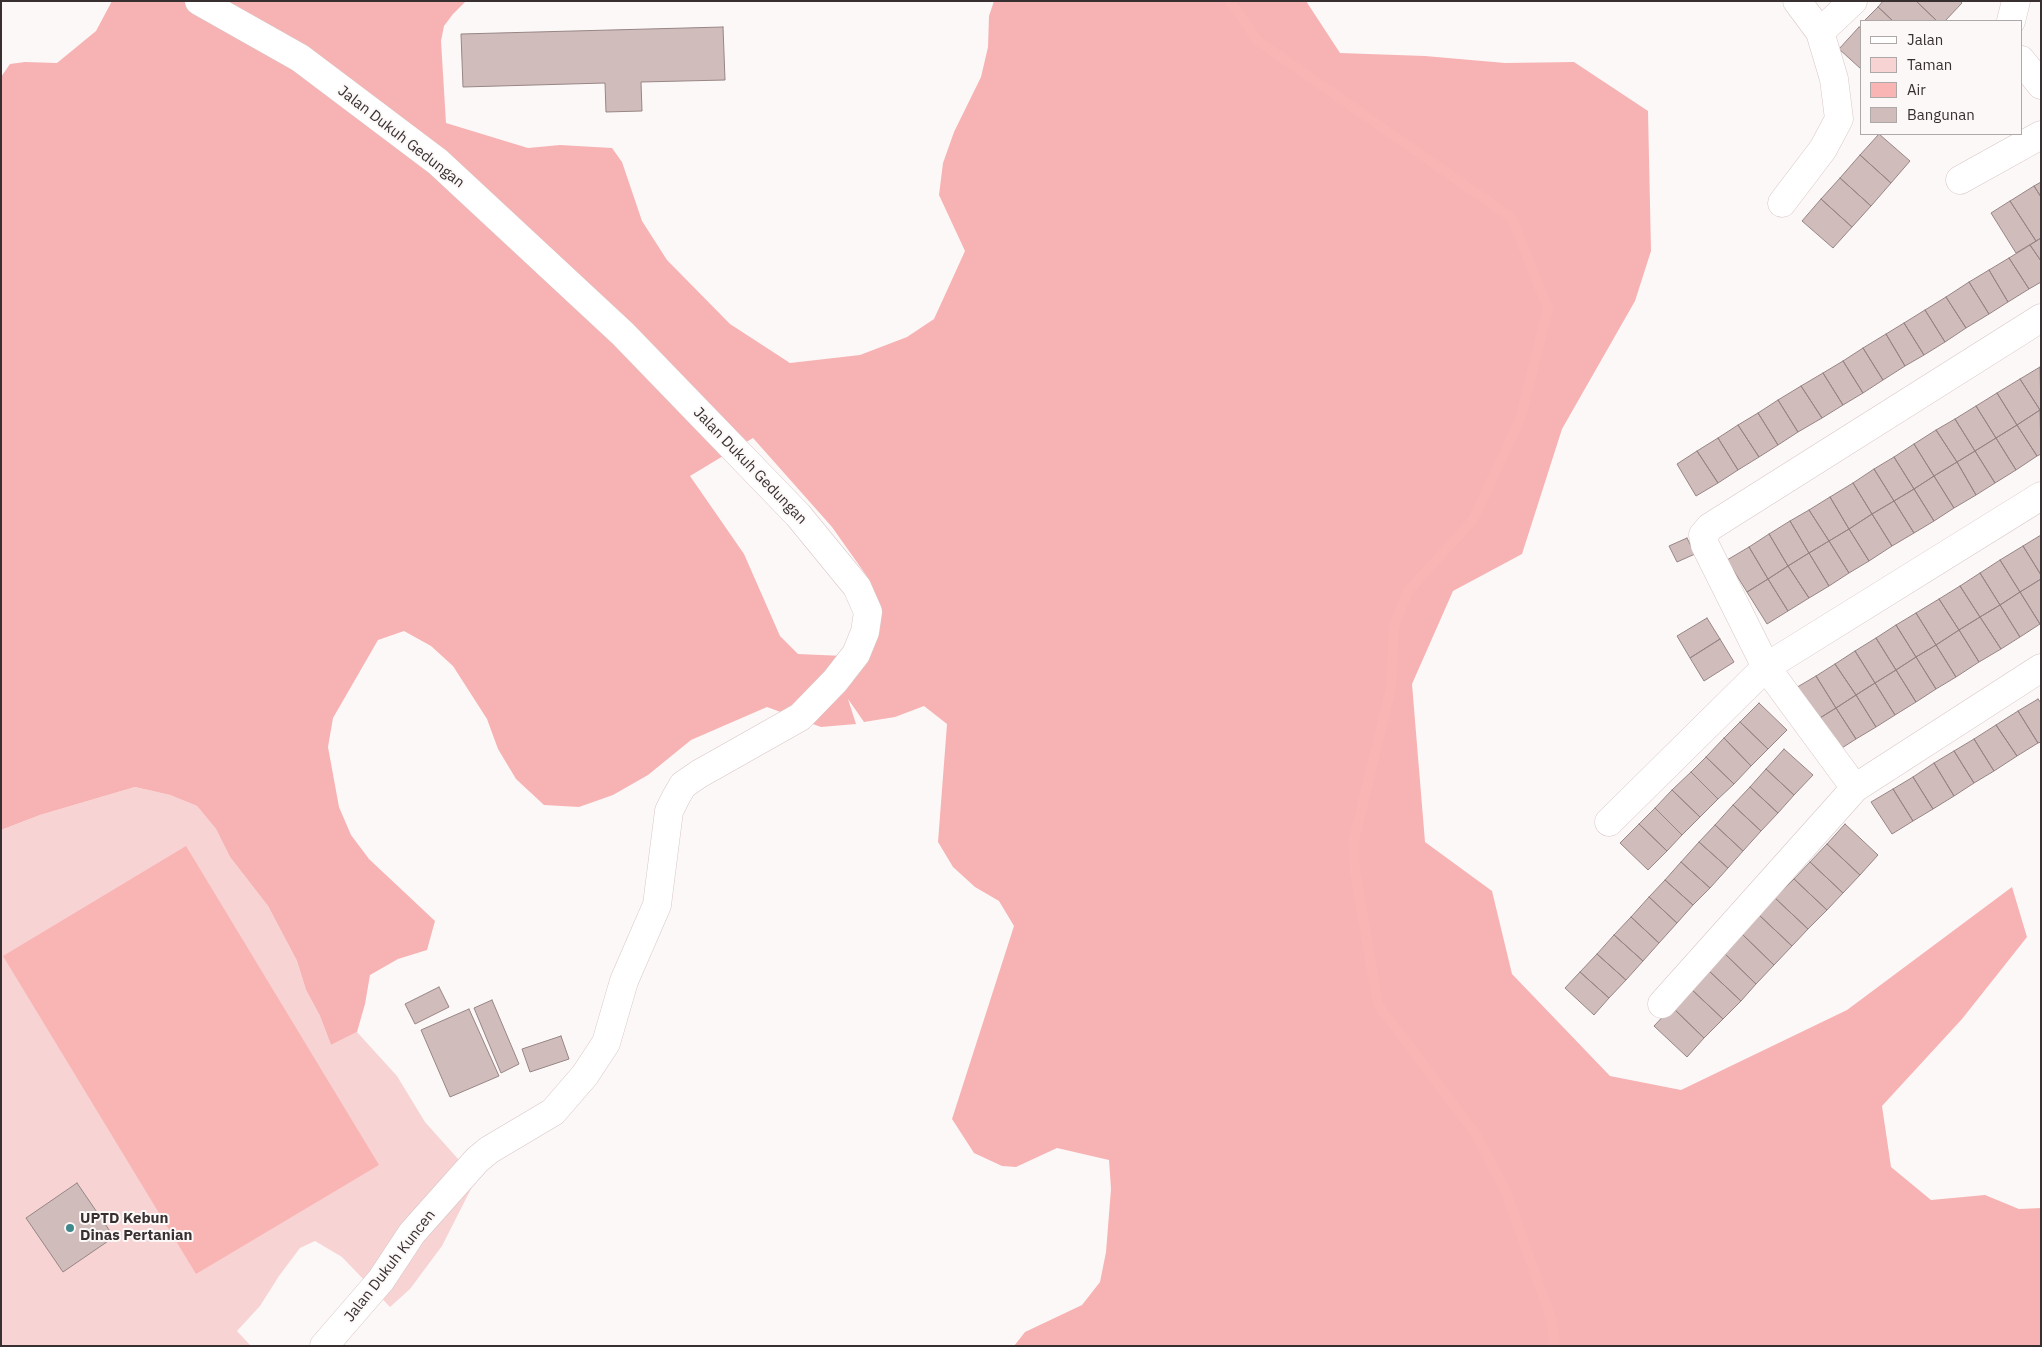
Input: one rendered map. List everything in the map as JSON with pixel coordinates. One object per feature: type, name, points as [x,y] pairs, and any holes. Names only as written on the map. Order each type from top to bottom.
[{"type":"street","name":"Jalan Dukuh Gedungan","points":[[199,1],[300,58],[438,162],[623,334],[798,516],[857,587],[868,612],[865,632],[856,654],[800,717],[699,774],[684,786],[676,797],[669,811],[657,905],[624,981],[606,1043]]},
{"type":"street","points":[[1782,203],[1823,149],[1839,119],[1834,79],[1820,32],[1797,1]]},
{"type":"street","points":[[1820,32],[1854,1]]},
{"type":"street","points":[[2011,20],[2016,1]]},
{"type":"street","points":[[2022,61],[2041,85]]},
{"type":"street","points":[[1960,180],[2041,135]]},
{"type":"street","points":[[1855,788],[1766,667],[1705,545],[1703,535],[1710,527],[2041,318]]},
{"type":"street","points":[[1609,822],[1766,667],[2041,496]]},
{"type":"street","points":[[1662,1004],[1855,788],[2041,668]]},
{"type":"street","name":"Jalan Dukuh Kuncen","points":[[324,1346],[381,1280],[412,1233],[477,1160],[489,1150],[553,1112],[585,1075],[606,1043]]},
{"type":"green space","points":[[135,787],[170,795],[197,806],[216,829],[230,857],[268,906],[297,961],[306,990],[320,1016],[331,1045],[357,1032],[397,1076],[425,1122],[476,1179],[442,1246],[410,1289],[390,1307],[342,1257],[315,1241],[300,1248],[260,1306],[237,1331],[251,1346],[1,1346],[1,830],[40,815]]},
{"type":"shaded area","points":[[112,1],[466,1],[444,26],[441,41],[446,123],[528,148],[560,145],[612,148],[622,162],[642,221],[667,260],[730,324],[790,363],[860,355],[907,337],[934,319],[965,251],[939,195],[943,163],[954,132],[981,77],[988,47],[989,16],[994,1],[1306,1],[1340,53],[1425,56],[1505,63],[1574,62],[1648,111],[1651,251],[1635,301],[1562,429],[1522,554],[1453,591],[1412,684],[1425,842],[1492,891],[1512,974],[1610,1076],[1681,1090],[1847,1010],[2012,887],[2027,937],[1962,1019],[1882,1106],[1891,1167],[1931,1200],[1985,1195],[2019,1209],[2041,1208],[2041,1346],[1014,1346],[1025,1332],[1082,1305],[1100,1282],[1106,1252],[1111,1189],[1109,1160],[1057,1148],[1016,1167],[1002,1166],[974,1153],[952,1119],[1014,926],[999,901],[975,887],[953,867],[938,842],[947,724],[924,706],[895,717],[864,722],[848,699],[856,724],[821,727],[767,707],[691,740],[648,775],[613,795],[579,807],[544,805],[516,779],[498,749],[487,719],[453,666],[431,646],[404,631],[378,640],[333,718],[328,747],[339,807],[351,835],[369,859],[435,921],[427,950],[398,959],[370,975],[365,1004],[357,1032],[331,1045],[320,1016],[306,990],[297,961],[268,906],[230,857],[216,829],[197,806],[170,795],[135,787],[40,815],[1,830],[1,77],[10,64],[25,62],[57,63],[96,31]],"holes":[[[753,438],[832,527],[866,575],[880,626],[867,657],[798,654],[780,636],[744,554],[690,476]]]},
{"type":"water","points":[[186,846],[379,1165],[196,1274],[3,956]]},
{"type":"building","points":[[1883,1],[1916,1],[1936,20],[1892,20],[1878,7]]},
{"type":"building","points":[[1916,1],[1960,1],[1962,3],[1946,20],[1936,20]]},
{"type":"building","points":[[1878,7],[1892,20],[1865,20]]},
{"type":"building","points":[[723,27],[725,80],[641,82],[642,111],[606,112],[605,83],[463,87],[461,34]]},
{"type":"building","points":[[1859,27],[1860,28],[1860,68],[1839,49]]},
{"type":"building","points":[[1880,135],[1910,161],[1891,183],[1860,155]]},
{"type":"building","points":[[1860,155],[1891,183],[1871,206],[1840,178]]},
{"type":"building","points":[[1840,178],[1871,206],[1852,227],[1821,199]]},
{"type":"building","points":[[2041,182],[2041,197],[2034,186]]},
{"type":"building","points":[[2034,186],[2041,197],[2041,238],[2036,241],[2010,201]]},
{"type":"building","points":[[1821,199],[1852,227],[1833,248],[1802,221]]},
{"type":"building","points":[[2010,201],[2036,241],[2016,253],[1991,213]]},
{"type":"building","points":[[2041,238],[2041,261],[2030,245]]},
{"type":"building","points":[[2030,245],[2041,261],[2041,282],[2029,289],[2009,258]]},
{"type":"building","points":[[2009,258],[2029,289],[2008,302],[1989,270]]},
{"type":"building","points":[[1989,270],[2008,302],[1989,314],[1969,282]]},
{"type":"building","points":[[1969,282],[1989,314],[1966,328],[1946,297]]},
{"type":"building","points":[[1946,297],[1966,328],[1945,342],[1925,310]]},
{"type":"building","points":[[1925,310],[1945,342],[1924,355],[1904,323]]},
{"type":"building","points":[[1904,323],[1924,355],[1905,366],[1886,334]]},
{"type":"building","points":[[1886,334],[1905,366],[1883,380],[1863,348]]},
{"type":"building","points":[[1863,348],[1883,380],[1863,393],[1843,361]]},
{"type":"building","points":[[1843,361],[1863,393],[1843,405],[1823,373]]},
{"type":"building","points":[[2040,367],[2041,410],[2020,379]]},
{"type":"building","points":[[1823,373],[1843,405],[1822,418],[1801,386]]},
{"type":"building","points":[[2020,379],[2040,410],[2017,425],[1997,393]]},
{"type":"building","points":[[1801,386],[1822,418],[1798,432],[1778,400]]},
{"type":"building","points":[[1997,393],[2017,425],[1996,438],[1976,406]]},
{"type":"building","points":[[1778,400],[1798,432],[1778,445],[1758,413]]},
{"type":"building","points":[[1976,406],[1996,438],[1975,451],[1955,419]]},
{"type":"building","points":[[2040,410],[2041,454],[2037,456],[2017,425]]},
{"type":"building","points":[[1758,413],[1778,445],[1759,457],[1738,425]]},
{"type":"building","points":[[1955,419],[1975,451],[1957,462],[1936,430]]},
{"type":"building","points":[[1738,425],[1759,457],[1738,470],[1718,438]]},
{"type":"building","points":[[2017,425],[2037,456],[2016,470],[1996,438]]},
{"type":"building","points":[[1936,430],[1957,462],[1934,476],[1914,444]]},
{"type":"building","points":[[1718,438],[1738,470],[1718,483],[1697,451]]},
{"type":"building","points":[[1996,438],[2016,470],[1995,483],[1975,451]]},
{"type":"building","points":[[1914,444],[1934,476],[1914,489],[1894,457]]},
{"type":"building","points":[[1697,451],[1718,483],[1696,496],[1677,464]]},
{"type":"building","points":[[1975,451],[1995,483],[1976,495],[1957,462]]},
{"type":"building","points":[[1894,457],[1914,489],[1894,501],[1874,469]]},
{"type":"building","points":[[1957,462],[1976,495],[1954,508],[1934,476]]},
{"type":"building","points":[[1874,469],[1894,501],[1872,514],[1853,483]]},
{"type":"building","points":[[1934,476],[1954,508],[1934,521],[1914,489]]},
{"type":"building","points":[[1853,483],[1872,514],[1849,529],[1830,497]]},
{"type":"building","points":[[1914,489],[1934,521],[1914,533],[1894,501]]},
{"type":"building","points":[[1830,497],[1849,529],[1829,541],[1809,510]]},
{"type":"building","points":[[1894,501],[1914,533],[1892,546],[1872,514]]},
{"type":"building","points":[[1809,510],[1829,541],[1809,553],[1790,521]]},
{"type":"building","points":[[1872,514],[1892,546],[1869,561],[1849,529]]},
{"type":"building","points":[[1790,521],[1809,553],[1788,566],[1769,534]]},
{"type":"building","points":[[1849,529],[1869,561],[1849,573],[1829,541]]},
{"type":"building","points":[[1769,534],[1788,566],[1768,579],[1749,547]]},
{"type":"building","points":[[2041,535],[2041,575],[2023,546]]},
{"type":"building","points":[[1687,538],[1695,554],[1677,562],[1669,546]]},
{"type":"building","points":[[1829,541],[1849,573],[1829,586],[1809,553]]},
{"type":"building","points":[[2023,546],[2041,575],[2041,579],[2020,592],[2000,560]]},
{"type":"building","points":[[1749,547],[1768,579],[1747,592],[1727,560]]},
{"type":"building","points":[[1809,553],[1829,586],[1809,598],[1788,566]]},
{"type":"building","points":[[2000,560],[2020,592],[2000,605],[1980,573]]},
{"type":"building","points":[[1788,566],[1809,598],[1788,611],[1768,579]]},
{"type":"building","points":[[1980,573],[2000,605],[1980,617],[1960,586]]},
{"type":"building","points":[[1768,579],[1788,611],[1767,624],[1747,592]]},
{"type":"building","points":[[2041,579],[2041,624],[2040,624],[2020,592]]},
{"type":"building","points":[[1960,586],[1980,617],[1959,630],[1939,599]]},
{"type":"building","points":[[2020,592],[2040,624],[2020,637],[2000,605]]},
{"type":"building","points":[[1939,599],[1959,630],[1936,645],[1916,613]]},
{"type":"building","points":[[2000,605],[2020,637],[2001,649],[1980,617]]},
{"type":"building","points":[[1916,613],[1936,645],[1916,657],[1896,625]]},
{"type":"building","points":[[1980,617],[2001,649],[1979,662],[1959,630]]},
{"type":"building","points":[[1707,618],[1720,639],[1690,658],[1677,636]]},
{"type":"building","points":[[1896,625],[1916,657],[1896,670],[1876,638]]},
{"type":"building","points":[[1959,630],[1979,662],[1956,677],[1936,645]]},
{"type":"building","points":[[1876,638],[1896,670],[1875,683],[1855,651]]},
{"type":"building","points":[[1720,639],[1734,662],[1704,681],[1690,658]]},
{"type":"building","points":[[1936,645],[1956,677],[1936,689],[1916,657]]},
{"type":"building","points":[[1855,651],[1875,683],[1856,695],[1835,664]]},
{"type":"building","points":[[1916,657],[1936,689],[1916,702],[1896,670]]},
{"type":"building","points":[[1835,664],[1856,695],[1836,708],[1816,676]]},
{"type":"building","points":[[1896,670],[1916,702],[1895,715],[1875,683]]},
{"type":"building","points":[[1816,676],[1836,708],[1815,721],[1794,689]]},
{"type":"building","points":[[1875,683],[1895,715],[1876,727],[1856,695]]},
{"type":"building","points":[[1856,695],[1876,727],[1856,739],[1836,708]]},
{"type":"building","points":[[2038,699],[2041,703],[2041,742],[2038,743],[2018,711]]},
{"type":"building","points":[[1759,703],[1787,730],[1768,749],[1740,722]]},
{"type":"building","points":[[1836,708],[1856,739],[1834,753],[1815,721]]},
{"type":"building","points":[[2018,711],[2038,743],[2017,756],[1996,725]]},
{"type":"building","points":[[1740,722],[1768,749],[1751,766],[1724,738]]},
{"type":"building","points":[[1996,725],[2017,756],[1994,771],[1974,739]]},
{"type":"building","points":[[1724,738],[1751,766],[1734,784],[1706,757]]},
{"type":"building","points":[[1974,739],[1994,771],[1974,783],[1954,751]]},
{"type":"building","points":[[1784,749],[1813,775],[1794,795],[1766,769]]},
{"type":"building","points":[[1954,751],[1974,783],[1954,796],[1934,763]]},
{"type":"building","points":[[1706,757],[1734,784],[1718,799],[1691,772]]},
{"type":"building","points":[[1934,763],[1954,796],[1933,809],[1913,777]]},
{"type":"building","points":[[1766,769],[1794,795],[1778,813],[1750,787]]},
{"type":"building","points":[[1691,772],[1718,799],[1700,817],[1672,790]]},
{"type":"building","points":[[1913,777],[1933,809],[1913,821],[1893,789]]},
{"type":"building","points":[[1750,787],[1778,813],[1761,831],[1733,805]]},
{"type":"building","points":[[1893,789],[1913,821],[1892,834],[1871,802]]},
{"type":"building","points":[[1672,790],[1700,817],[1682,835],[1655,808]]},
{"type":"building","points":[[1733,805],[1761,831],[1743,851],[1715,825]]},
{"type":"building","points":[[1655,808],[1682,835],[1667,851],[1639,824]]},
{"type":"building","points":[[1639,824],[1667,851],[1648,870],[1620,843]]},
{"type":"building","points":[[1845,824],[1878,855],[1860,875],[1827,844]]},
{"type":"building","points":[[1715,825],[1743,851],[1728,868],[1699,842]]},
{"type":"building","points":[[1699,842],[1728,868],[1710,888],[1681,862]]},
{"type":"building","points":[[1827,844],[1860,875],[1843,893],[1810,862]]},
{"type":"building","points":[[1681,862],[1710,888],[1693,905],[1665,880]]},
{"type":"building","points":[[1810,862],[1843,893],[1827,910],[1794,879]]},
{"type":"building","points":[[1794,879],[1827,910],[1808,929],[1775,898]]},
{"type":"building","points":[[1665,880],[1693,905],[1677,923],[1649,897]]},
{"type":"building","points":[[1649,897],[1677,923],[1659,943],[1631,917]]},
{"type":"building","points":[[1775,898],[1808,929],[1792,946],[1759,915]]},
{"type":"building","points":[[1759,915],[1792,946],[1774,965],[1742,934]]},
{"type":"building","points":[[1631,917],[1659,943],[1643,961],[1614,935]]},
{"type":"building","points":[[1742,934],[1774,965],[1756,984],[1724,953]]},
{"type":"building","points":[[1614,935],[1643,961],[1626,980],[1597,954]]},
{"type":"building","points":[[1724,953],[1756,984],[1741,1001],[1708,970]]},
{"type":"building","points":[[1597,954],[1626,980],[1609,998],[1580,972]]},
{"type":"building","points":[[1708,970],[1741,1001],[1723,1019],[1690,988]]},
{"type":"building","points":[[1580,972],[1609,998],[1594,1015],[1565,988]]},
{"type":"building","points":[[439,987],[449,1007],[415,1024],[405,1004]]},
{"type":"building","points":[[1690,988],[1723,1019],[1704,1038],[1672,1007]]},
{"type":"building","points":[[492,1000],[519,1064],[501,1073],[474,1008]]},
{"type":"building","points":[[1672,1007],[1704,1038],[1687,1057],[1654,1026]]},
{"type":"building","points":[[469,1009],[499,1076],[450,1097],[421,1030]]},
{"type":"building","points":[[561,1036],[569,1059],[530,1072],[522,1049]]},
{"type":"building","name":"UPTD Kebun Dinas Pertanian","points":[[77,1183],[114,1237],[63,1272],[26,1218]]},
{"type":"waterway","points":[[1230,1],[1258,41],[1512,218],[1548,309],[1521,417],[1473,520],[1408,591],[1394,626],[1391,688],[1354,840],[1355,871],[1378,1005],[1476,1134],[1506,1192],[1551,1318],[1555,1346]]},
{"type":"place","name":"UPTD Kebun Dinas Pertanian","points":[[70,1228]]}]
